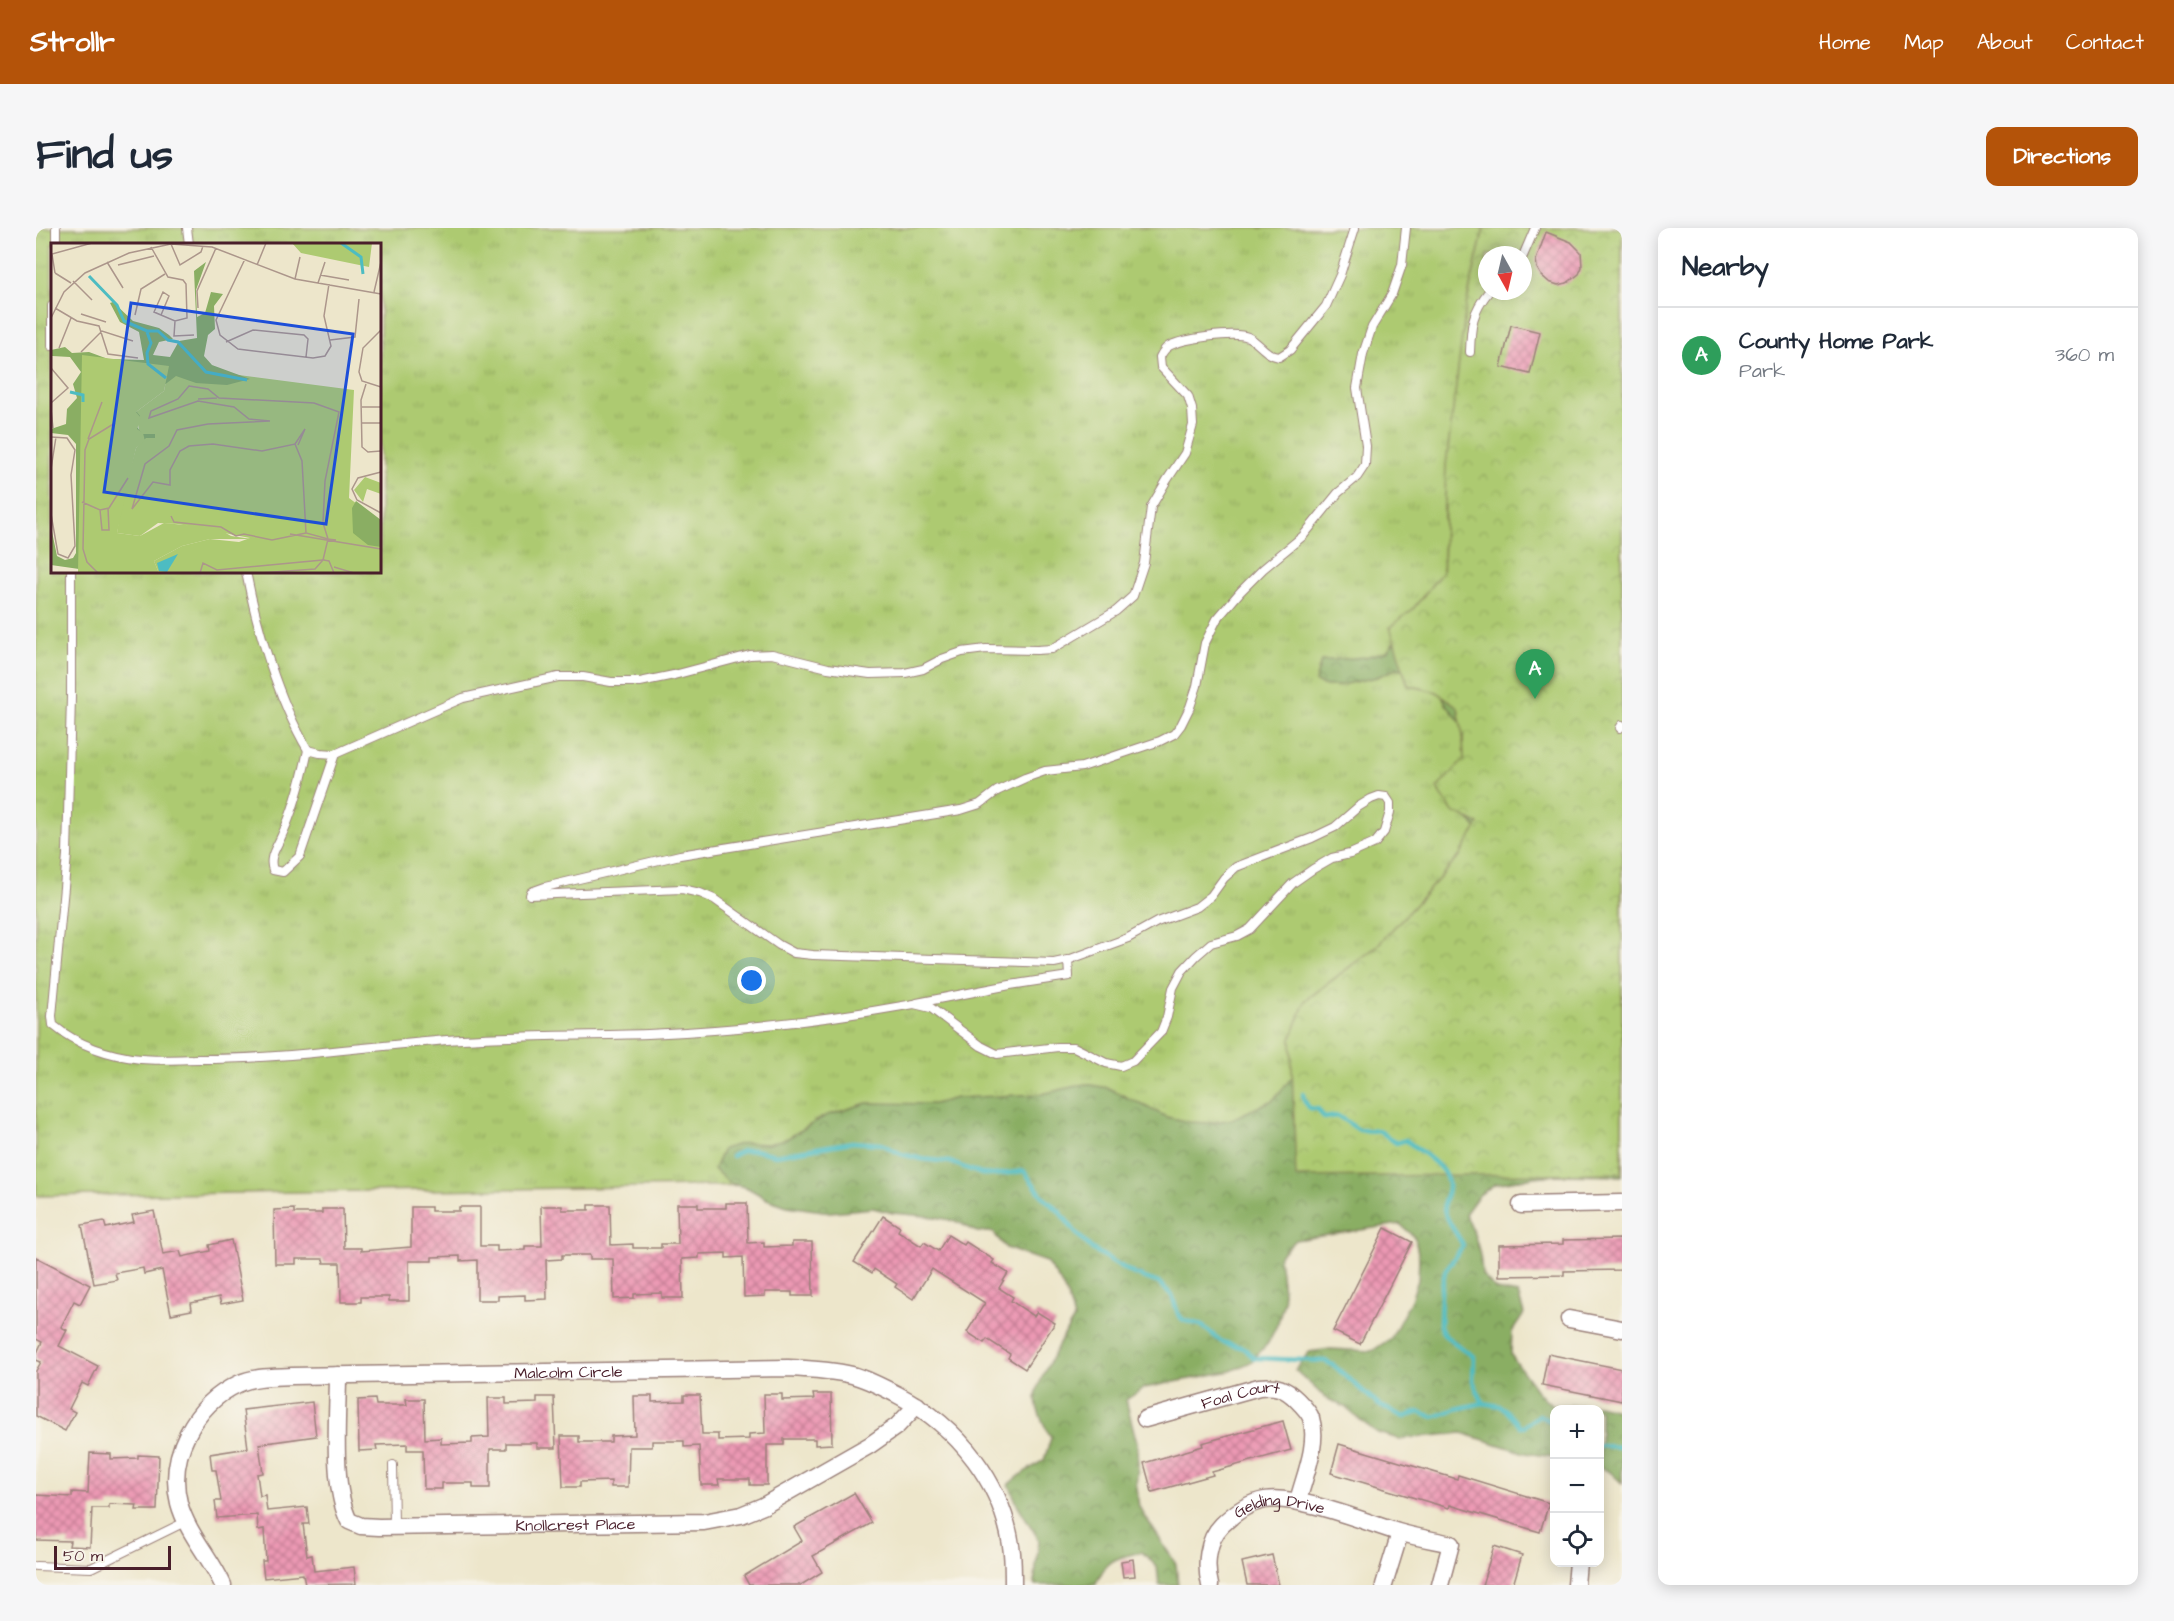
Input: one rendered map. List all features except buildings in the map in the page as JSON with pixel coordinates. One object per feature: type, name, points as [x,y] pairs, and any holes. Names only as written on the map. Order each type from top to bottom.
[{"type":"street","points":[[1521,1205],[1622,1203]]},
{"type":"street","points":[[1569,1319],[1622,1329]]},
{"type":"street","name":"Malcolm Circle","points":[[223,1585],[179,1503],[177,1482],[179,1456],[195,1419],[222,1392],[239,1383],[259,1378],[338,1375],[823,1369],[855,1375],[917,1405],[934,1417],[963,1444],[987,1478],[1001,1510],[1012,1551],[1013,1585]]},
{"type":"street","name":"Knollcrest Place","points":[[338,1375],[340,1496],[349,1521],[361,1526],[704,1522],[741,1515],[763,1506],[870,1445],[897,1426],[917,1405]]},
{"type":"street","name":"Foal Court","points":[[1145,1419],[1259,1387],[1275,1385],[1290,1393],[1311,1418],[1311,1451],[1298,1501]]},
{"type":"street","name":"Gelding Drive","points":[[1210,1585],[1206,1570],[1210,1549],[1217,1531],[1246,1506],[1266,1500],[1298,1501],[1400,1533],[1451,1544],[1440,1585]]},
{"type":"street","points":[[1384,1585],[1400,1533]]},
{"type":"street","points":[[1576,1585],[1578,1567]]},
{"type":"lane","points":[[187,228],[189,243]]},
{"type":"lane","points":[[308,750],[335,754],[463,698],[558,676],[583,677],[611,682],[640,682],[750,655],[772,654],[828,668],[870,674],[905,673],[923,669],[962,652],[986,649],[1052,649],[1116,611],[1132,596],[1144,563],[1151,507],[1185,453],[1193,425],[1188,396],[1161,367],[1160,357],[1166,347],[1182,341],[1227,335],[1246,336],[1270,356],[1279,357],[1290,350],[1326,306],[1340,275],[1355,228]]},
{"type":"lane","points":[[914,1004],[931,1008],[981,1046],[996,1054],[1074,1047],[1106,1064],[1121,1066],[1133,1061],[1161,1032],[1167,1017],[1173,988],[1182,971],[1196,956],[1211,944],[1237,936],[1250,929],[1293,883],[1313,869],[1332,858],[1350,855],[1375,843],[1384,832],[1390,812],[1390,803],[1386,797],[1379,796],[1371,799],[1328,830],[1236,867],[1211,896],[1197,907],[1157,922],[1128,938],[1054,963],[813,955],[794,952],[779,945],[714,899],[700,892],[682,889],[530,895],[531,892],[545,887],[680,855],[961,810],[980,804],[997,791],[1025,778],[1046,771],[1082,767],[1160,741],[1174,734],[1190,707],[1205,643],[1217,619],[1263,569],[1303,536],[1338,493],[1357,477],[1365,465],[1366,446],[1357,388],[1363,354],[1372,327],[1392,294],[1402,265],[1406,228]]},
{"type":"lane","points":[[1527,246],[1535,228]]},
{"type":"lane","points":[[1470,352],[1471,330],[1477,307],[1482,300]]},
{"type":"lane","points":[[71,573],[67,855],[52,1016],[53,1025],[83,1044],[141,1059],[240,1059],[514,1035],[648,1034],[729,1029],[793,1023],[1069,976],[1068,960]]},
{"type":"lane","points":[[246,573],[265,646],[286,705],[308,750],[300,789],[272,854],[270,863],[273,870],[283,872],[300,856],[335,754]]},
{"type":"lane","points":[[393,1465],[394,1526]]},
{"type":"lane","points":[[36,1566],[91,1568],[187,1521]]},
{"type":"green space","points":[[36,228],[1484,228],[1466,306],[1444,507],[1443,571],[1413,609],[1391,627],[1408,685],[1437,692],[1458,707],[1464,761],[1480,824],[1460,856],[1376,947],[1305,1001],[1296,1177],[36,1196]]},
{"type":"green space","points":[[1484,228],[1622,228],[1622,1173],[1296,1177],[1291,1039],[1305,1001],[1376,947],[1460,856],[1479,824],[1453,812],[1437,788],[1464,760],[1458,707],[1437,692],[1408,685],[1390,627],[1413,609],[1443,571],[1446,465],[1466,306],[1478,254],[1478,300],[1532,300],[1532,246],[1480,246]]},
{"type":"green space","points":[[1622,228],[1622,1176],[1556,1175],[1495,1184],[1478,1196],[1465,1214],[1477,1244],[1482,1275],[1496,1290],[1518,1294],[1524,1314],[1512,1332],[1511,1355],[1537,1391],[1552,1405],[1550,1405],[1550,1456],[1525,1453],[1462,1433],[1399,1439],[1378,1433],[1345,1407],[1326,1398],[1295,1370],[1309,1352],[1330,1349],[1372,1351],[1391,1338],[1411,1300],[1418,1280],[1419,1258],[1415,1238],[1400,1224],[1295,1240],[1279,1256],[1284,1301],[1278,1323],[1268,1343],[1251,1362],[1231,1371],[1144,1388],[1126,1400],[1137,1443],[1136,1486],[1139,1507],[1176,1564],[1178,1585],[1159,1585],[1157,1567],[1142,1552],[1113,1561],[1095,1585],[1034,1585],[1039,1540],[1017,1504],[1009,1484],[1044,1460],[1051,1438],[1038,1408],[1037,1391],[1051,1358],[1074,1319],[1068,1298],[1046,1262],[1006,1248],[993,1232],[977,1232],[958,1222],[936,1217],[893,1213],[873,1208],[830,1212],[787,1206],[767,1199],[748,1188],[729,1183],[714,1169],[723,1149],[744,1143],[768,1144],[788,1138],[825,1116],[867,1103],[934,1104],[956,1098],[1042,1094],[1085,1084],[1108,1088],[1167,1117],[1189,1122],[1210,1123],[1232,1119],[1273,1100],[1423,922],[1479,830],[1448,799],[1467,759],[1473,738],[1446,704],[1437,684],[1417,672],[1397,668],[1377,677],[1336,686],[1326,686],[1315,682],[1321,661],[1365,657],[1387,651],[1432,596]]},
{"type":"green space","points":[[1604,1406],[1622,1411],[1622,1483],[1604,1469]]},
{"type":"waterway","points":[[1303,1093],[1309,1108],[1318,1109],[1324,1118],[1338,1116],[1359,1130],[1380,1131],[1396,1143],[1406,1140],[1433,1160],[1444,1173],[1448,1187],[1444,1209],[1463,1246],[1445,1271],[1441,1292],[1440,1326],[1444,1335],[1474,1357],[1473,1381],[1483,1403]]},
{"type":"waterway","points":[[732,1156],[742,1151],[754,1150],[776,1155],[852,1142],[882,1144],[901,1154],[950,1162],[981,1174],[994,1175],[1024,1171],[1044,1198],[1059,1211],[1092,1249],[1134,1274],[1159,1283],[1172,1295],[1178,1314],[1183,1320],[1201,1325],[1222,1342],[1244,1348],[1254,1358],[1325,1361],[1333,1365],[1379,1405],[1404,1417],[1420,1412],[1434,1417],[1483,1403],[1500,1406],[1520,1426],[1524,1426],[1539,1415],[1550,1421]]},
{"type":"waterway","points":[[1604,1446],[1622,1447]]},
{"type":"place","name":"County Home Park","points":[[1535,699]]}]
